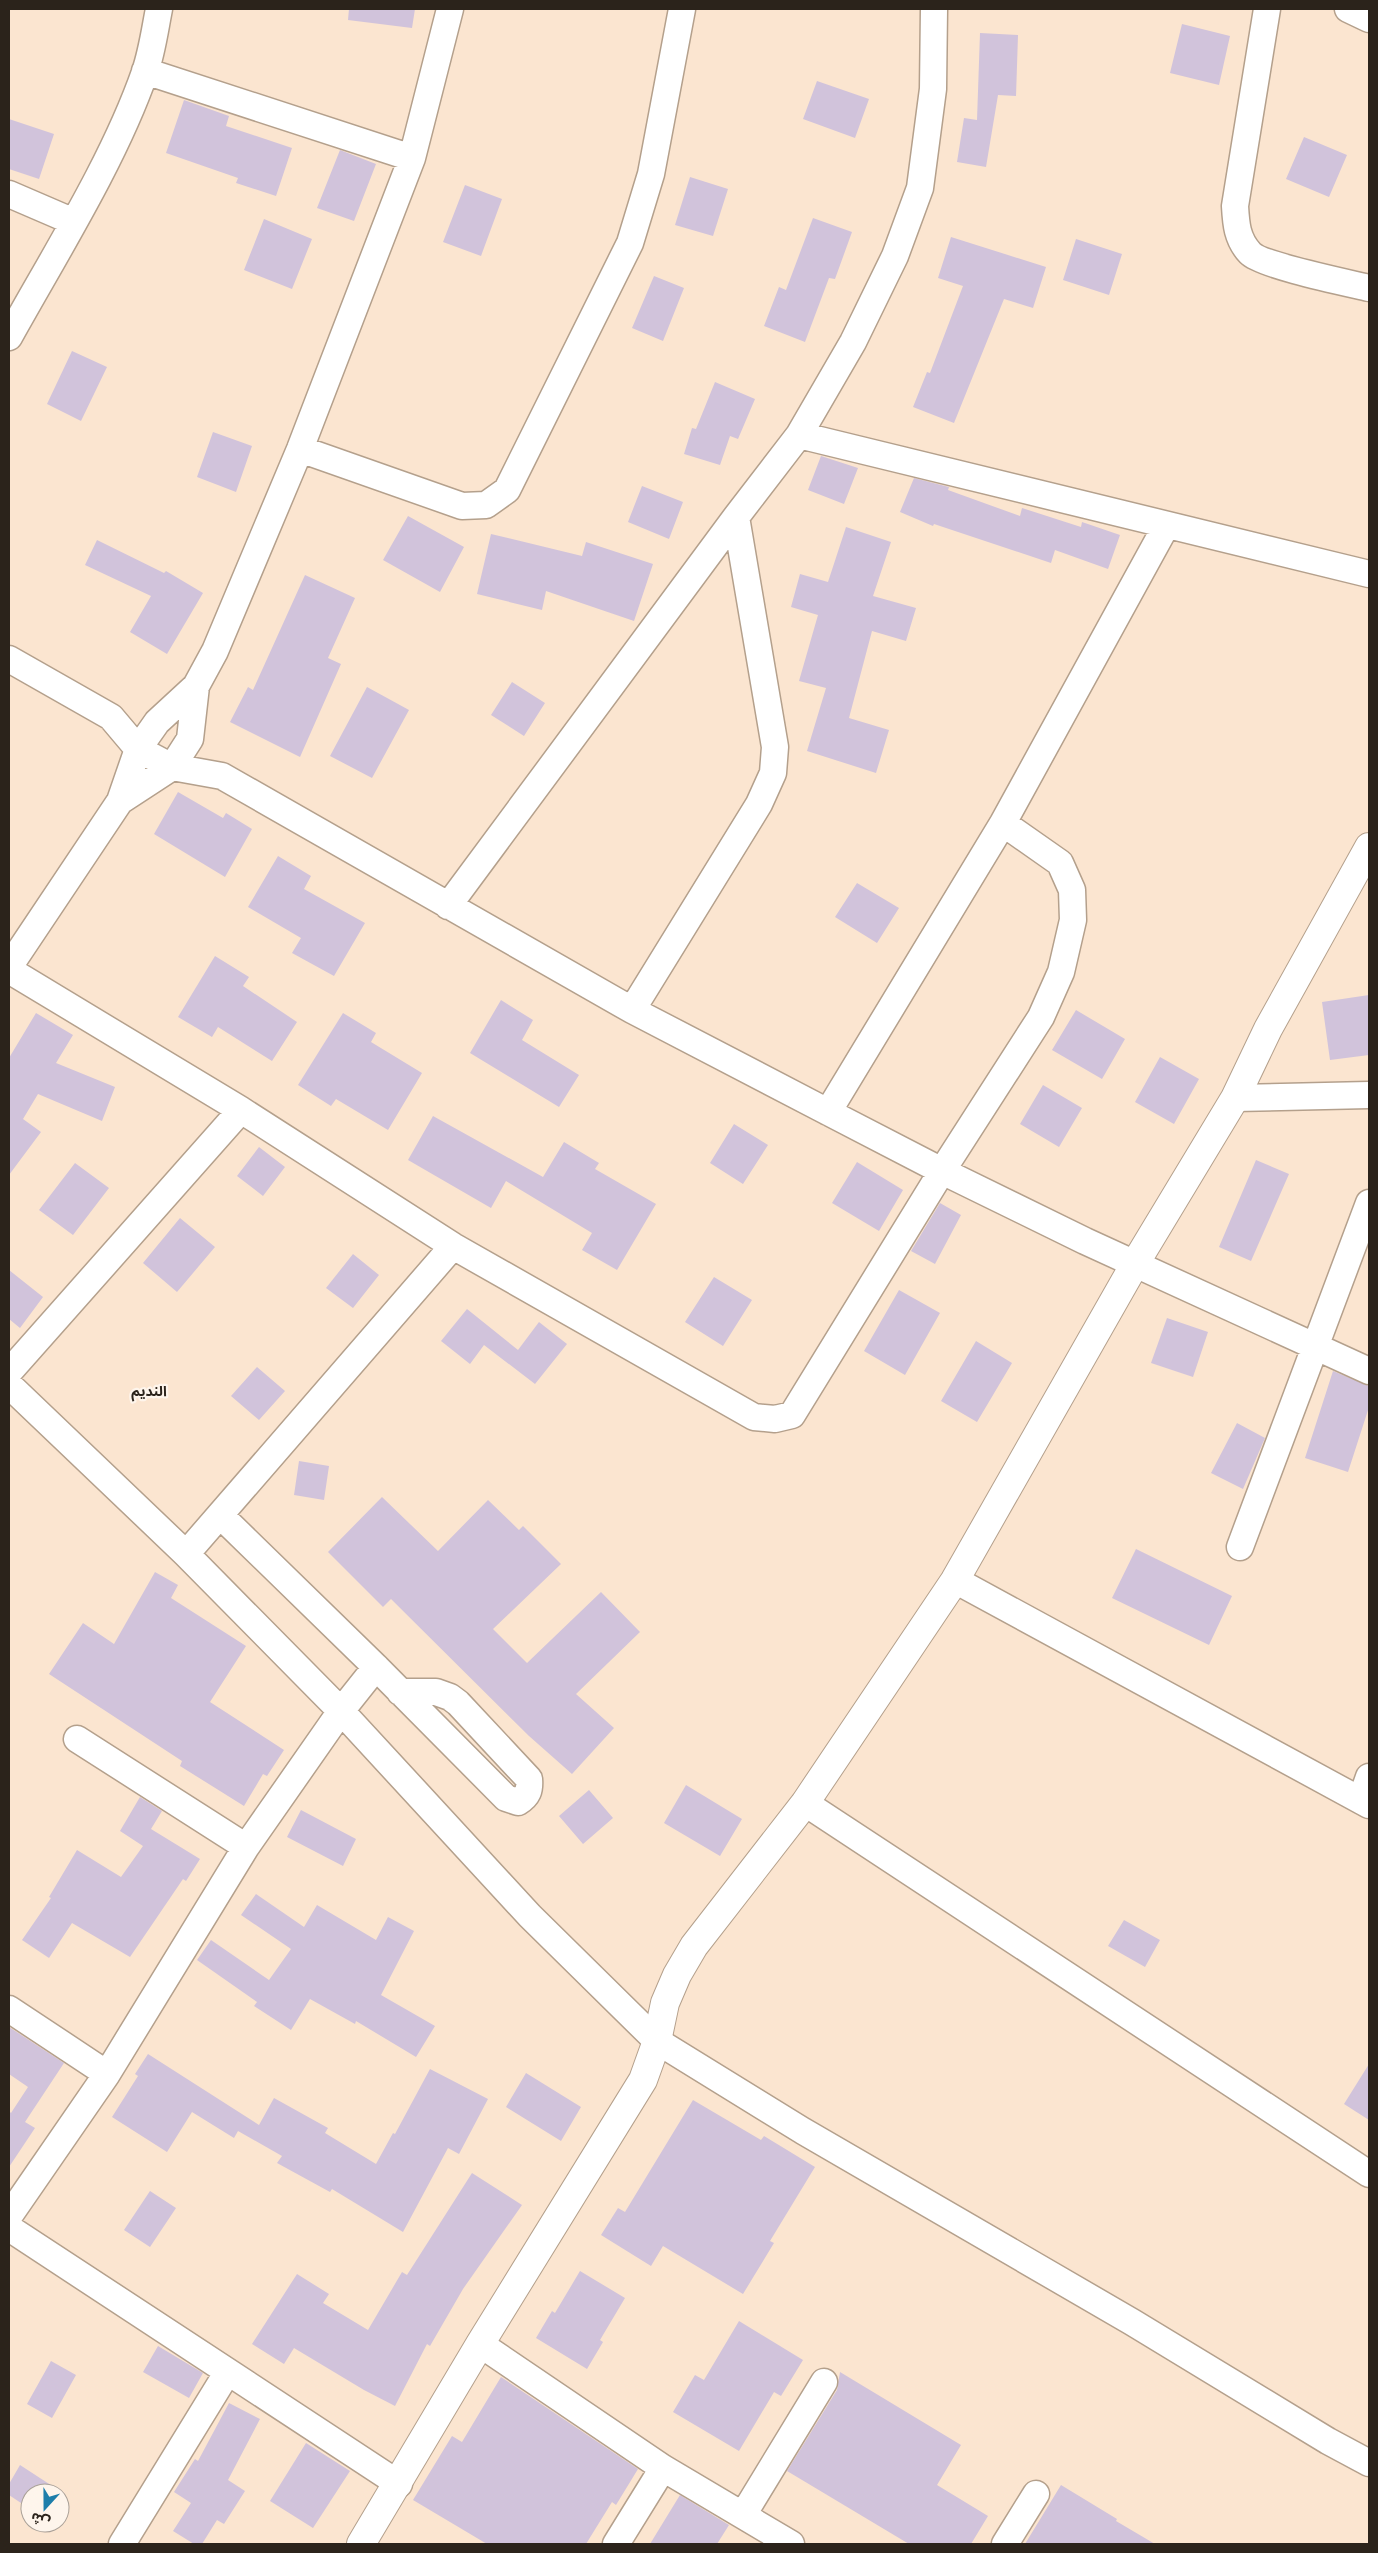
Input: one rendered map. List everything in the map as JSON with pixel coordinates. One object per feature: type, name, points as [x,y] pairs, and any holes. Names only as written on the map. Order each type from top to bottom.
[{"type":"main road","points":[[361,2544],[399,2484],[480,2344],[644,2080],[657,2041],[665,2003],[677,1975],[694,1946],[805,1803],[955,1580],[1136,1262],[1235,1098],[1268,1029],[1369,847]]},
{"type":"street","points":[[9,337],[74,222],[115,142],[145,71],[159,9]]},
{"type":"street","points":[[450,9],[412,158],[300,449],[215,651],[196,686],[157,722],[138,749],[120,801],[9,969],[241,1110],[453,1246],[754,1417],[775,1419],[792,1416],[942,1171],[1041,1017],[1061,972],[1073,920],[1072,890],[1060,862],[1003,823]]},
{"type":"street","points":[[300,449],[462,506],[486,506],[507,490],[630,242],[652,174],[682,9]]},
{"type":"street","points":[[448,906],[736,517],[799,435],[853,342],[895,256],[920,188],[933,89],[934,9]]},
{"type":"street","points":[[1267,9],[1235,206],[1237,233],[1251,255],[1275,264],[1369,288]]},
{"type":"street","points":[[1348,9],[1369,19]]},
{"type":"street","points":[[145,71],[412,158]]},
{"type":"street","points":[[9,194],[74,222]]},
{"type":"street","points":[[799,435],[1369,574]]},
{"type":"street","points":[[632,1010],[759,804],[773,773],[775,747],[736,517]]},
{"type":"street","points":[[828,1112],[1003,823],[1166,526]]},
{"type":"street","points":[[9,659],[111,717],[138,749],[172,766],[222,776],[632,1010],[942,1171],[1085,1240],[1369,1371]]},
{"type":"street","points":[[120,801],[172,766],[190,739],[196,686]]},
{"type":"street","points":[[111,717],[157,722],[190,739],[222,776]]},
{"type":"street","points":[[1235,1098],[1369,1095]]},
{"type":"street","points":[[9,1372],[241,1110]]},
{"type":"street","points":[[1240,1547],[1369,1203]]},
{"type":"street","points":[[186,1554],[453,1246]]},
{"type":"street","points":[[9,1386],[186,1554],[341,1711],[530,1916],[657,2041],[803,2131],[1132,2322],[1328,2441],[1369,2463]]},
{"type":"street","points":[[220,1515],[376,1667],[400,1692],[506,1798],[518,1802],[526,1797],[530,1788],[529,1779],[458,1703],[436,1692],[400,1692]]},
{"type":"street","points":[[955,1580],[1366,1794]]},
{"type":"street","points":[[9,2216],[107,2074],[246,1847],[341,1711],[376,1667]]},
{"type":"street","points":[[77,1739],[246,1847]]},
{"type":"street","points":[[805,1803],[1369,2174]]},
{"type":"street","points":[[9,2009],[107,2074]]},
{"type":"street","points":[[9,2228],[227,2373],[399,2484]]},
{"type":"street","points":[[480,2344],[663,2468],[791,2544]]},
{"type":"street","points":[[122,2544],[227,2373]]},
{"type":"street","points":[[743,2515],[824,2382]]},
{"type":"street","points":[[616,2544],[663,2468]]},
{"type":"street","points":[[1005,2544],[1036,2494]]},
{"type":"building","points":[[349,9],[415,9],[412,28],[348,20]]},
{"type":"building","points":[[1182,24],[1230,36],[1219,85],[1170,73]]},
{"type":"building","points":[[980,33],[1018,35],[1016,96],[998,95],[986,167],[957,162],[964,118],[977,120]]},
{"type":"building","points":[[817,81],[869,99],[855,138],[803,119]]},
{"type":"building","points":[[184,100],[229,116],[226,126],[292,148],[276,196],[236,183],[238,178],[166,153]]},
{"type":"building","points":[[9,119],[54,134],[39,179],[9,169]]},
{"type":"building","points":[[1304,137],[1347,155],[1329,197],[1286,179]]},
{"type":"building","points":[[340,150],[376,164],[354,221],[317,208]]},
{"type":"building","points":[[690,177],[728,189],[713,236],[675,225]]},
{"type":"building","points":[[465,185],[502,199],[481,256],[443,242]]},
{"type":"building","points":[[813,218],[852,232],[835,279],[829,278],[805,342],[764,326],[779,287],[786,290]]},
{"type":"building","points":[[264,219],[312,239],[292,289],[244,270]]},
{"type":"building","points":[[951,237],[1046,267],[1033,308],[1004,299],[954,423],[913,407],[927,372],[930,373],[963,286],[938,278]]},
{"type":"building","points":[[1076,239],[1122,254],[1109,295],[1063,280]]},
{"type":"building","points":[[654,276],[684,288],[663,341],[632,328]]},
{"type":"building","points":[[72,351],[107,367],[81,421],[47,404]]},
{"type":"building","points":[[715,382],[755,399],[738,439],[730,436],[720,465],[684,454],[692,428],[696,429]]},
{"type":"building","points":[[213,432],[252,446],[236,492],[197,477]]},
{"type":"building","points":[[821,456],[858,468],[844,504],[808,490]]},
{"type":"building","points":[[914,478],[949,487],[948,490],[1020,516],[1022,508],[1081,527],[1082,522],[1120,535],[1108,569],[1055,550],[1051,563],[934,524],[933,526],[900,512]]},
{"type":"building","points":[[642,486],[683,502],[669,539],[628,522]]},
{"type":"building","points":[[408,516],[464,547],[440,592],[383,560]]},
{"type":"building","points":[[846,527],[891,542],[873,596],[916,608],[906,641],[872,631],[849,718],[889,730],[876,773],[807,751],[826,688],[799,681],[818,615],[791,607],[800,574],[828,582]]},
{"type":"building","points":[[491,534],[582,556],[586,542],[653,564],[634,621],[546,591],[542,610],[477,594]]},
{"type":"building","points":[[97,540],[164,573],[166,571],[203,593],[167,654],[130,632],[151,596],[85,565]]},
{"type":"building","points":[[305,575],[355,598],[328,658],[341,664],[300,757],[230,722],[248,687],[253,690]]},
{"type":"building","points":[[512,682],[545,703],[524,736],[491,715]]},
{"type":"building","points":[[367,687],[409,710],[372,778],[330,756]]},
{"type":"building","points":[[178,792],[223,818],[226,813],[252,829],[225,877],[154,834]]},
{"type":"building","points":[[278,856],[311,876],[304,889],[365,923],[334,976],[292,953],[301,938],[248,907]]},
{"type":"building","points":[[857,883],[899,908],[877,943],[835,917]]},
{"type":"building","points":[[215,956],[249,977],[243,986],[297,1022],[272,1061],[218,1027],[212,1037],[178,1017]]},
{"type":"building","points":[[1369,995],[1369,1055],[1330,1060],[1322,1002]]},
{"type":"building","points":[[501,1000],[533,1020],[522,1040],[579,1075],[559,1107],[470,1053]]},
{"type":"building","points":[[1076,1010],[1125,1039],[1102,1079],[1052,1050]]},
{"type":"building","points":[[36,1013],[73,1035],[56,1063],[115,1087],[102,1121],[38,1094],[23,1119],[41,1132],[9,1175],[9,1058]]},
{"type":"building","points":[[343,1013],[376,1033],[371,1042],[422,1073],[388,1130],[336,1099],[331,1106],[298,1085]]},
{"type":"building","points":[[1160,1057],[1199,1079],[1174,1124],[1135,1102]]},
{"type":"building","points":[[1043,1085],[1082,1108],[1059,1147],[1020,1124]]},
{"type":"building","points":[[433,1116],[543,1177],[564,1142],[599,1163],[595,1169],[656,1204],[617,1270],[582,1250],[592,1233],[506,1181],[491,1208],[408,1160]]},
{"type":"building","points":[[734,1124],[768,1145],[743,1184],[710,1163]]},
{"type":"building","points":[[259,1147],[285,1167],[263,1196],[237,1176]]},
{"type":"building","points":[[1256,1160],[1289,1174],[1251,1261],[1219,1247]]},
{"type":"building","points":[[857,1162],[903,1190],[879,1231],[832,1203]]},
{"type":"building","points":[[75,1163],[109,1188],[73,1235],[39,1210]]},
{"type":"building","points":[[940,1203],[961,1215],[935,1264],[911,1251]]},
{"type":"building","points":[[180,1218],[215,1247],[177,1292],[143,1263]]},
{"type":"building","points":[[353,1254],[379,1275],[353,1308],[326,1288]]},
{"type":"building","points":[[9,1270],[43,1297],[20,1328],[9,1319]]},
{"type":"building","points":[[714,1277],[752,1300],[723,1346],[685,1322]]},
{"type":"building","points":[[899,1290],[940,1313],[905,1375],[864,1351]]},
{"type":"building","points":[[467,1309],[518,1350],[539,1322],[567,1344],[535,1384],[484,1345],[470,1364],[441,1341]]},
{"type":"building","points":[[1167,1318],[1208,1332],[1193,1377],[1151,1363]]},
{"type":"building","points":[[976,1341],[1012,1363],[977,1422],[941,1401]]},
{"type":"building","points":[[257,1367],[285,1391],[259,1420],[231,1396]]},
{"type":"building","points":[[1333,1371],[1369,1386],[1369,1407],[1348,1472],[1305,1458]]},
{"type":"building","points":[[1237,1423],[1265,1438],[1243,1489],[1211,1473]]},
{"type":"building","points":[[299,1461],[329,1466],[324,1500],[294,1495]]},
{"type":"building","points":[[382,1497],[438,1551],[488,1500],[519,1530],[523,1526],[561,1564],[493,1629],[527,1663],[601,1592],[640,1632],[576,1694],[614,1728],[572,1774],[529,1736],[391,1599],[383,1607],[328,1552]]},
{"type":"building","points":[[1136,1549],[1232,1596],[1209,1645],[1112,1598]]},
{"type":"building","points":[[155,1572],[178,1585],[171,1598],[246,1646],[210,1702],[284,1750],[267,1776],[263,1774],[244,1806],[180,1766],[182,1761],[49,1674],[83,1623],[114,1644]]},
{"type":"building","points":[[686,1785],[742,1819],[720,1856],[664,1823]]},
{"type":"building","points":[[589,1790],[613,1818],[583,1844],[559,1816]]},
{"type":"building","points":[[140,1797],[162,1811],[151,1829],[200,1859],[186,1881],[183,1879],[130,1957],[72,1923],[49,1958],[22,1940],[51,1898],[49,1897],[77,1850],[121,1877],[143,1846],[120,1831]]},
{"type":"building","points":[[301,1810],[356,1839],[343,1866],[287,1837]]},
{"type":"building","points":[[256,1894],[304,1927],[317,1905],[376,1940],[388,1917],[414,1931],[381,1995],[435,2026],[416,2057],[356,2021],[355,2024],[310,1999],[291,2030],[254,2006],[257,2002],[197,1960],[211,1940],[269,1980],[291,1949],[241,1915]]},
{"type":"building","points":[[1124,1920],[1160,1940],[1145,1967],[1108,1946]]},
{"type":"building","points":[[9,2027],[64,2063],[25,2122],[35,2128],[9,2167],[9,2111],[11,2113],[28,2087],[9,2074]]},
{"type":"building","points":[[148,2054],[259,2125],[274,2098],[328,2128],[325,2133],[376,2164],[393,2133],[395,2134],[430,2069],[488,2099],[459,2154],[448,2148],[403,2232],[332,2189],[330,2192],[277,2163],[282,2156],[238,2131],[234,2138],[192,2112],[167,2152],[112,2117],[138,2076],[135,2074]]},
{"type":"building","points":[[1369,2064],[1369,2120],[1344,2104]]},
{"type":"building","points":[[526,2073],[581,2107],[561,2141],[506,2107]]},
{"type":"building","points":[[693,2100],[761,2140],[764,2136],[815,2167],[770,2241],[774,2243],[743,2294],[663,2246],[651,2266],[601,2235],[618,2208],[625,2212]]},
{"type":"building","points":[[472,2173],[522,2205],[463,2289],[430,2346],[427,2344],[395,2406],[364,2390],[294,2348],[284,2364],[252,2344],[297,2274],[329,2294],[323,2303],[368,2330],[402,2272],[407,2275]]},
{"type":"building","points":[[150,2191],[176,2208],[150,2247],[124,2230]]},
{"type":"building","points":[[580,2271],[625,2298],[600,2340],[603,2342],[587,2369],[536,2338],[552,2311],[555,2313]]},
{"type":"building","points":[[739,2321],[803,2360],[781,2396],[774,2392],[739,2451],[673,2412],[695,2375],[704,2380]]},
{"type":"building","points":[[158,2346],[203,2373],[189,2398],[143,2372]]},
{"type":"building","points":[[51,2361],[76,2375],[52,2418],[27,2404]]},
{"type":"building","points":[[840,2372],[961,2445],[937,2485],[988,2516],[971,2544],[909,2544],[787,2471],[837,2390]]},
{"type":"building","points":[[501,2377],[638,2469],[616,2505],[612,2502],[586,2544],[487,2544],[413,2500],[452,2436],[462,2442]]},
{"type":"building","points":[[229,2403],[260,2419],[228,2480],[245,2491],[224,2524],[217,2520],[202,2544],[194,2544],[173,2531],[191,2503],[174,2492],[195,2459],[198,2461]]},
{"type":"building","points":[[306,2443],[350,2471],[313,2528],[270,2501]]},
{"type":"building","points":[[20,2465],[48,2483],[20,2483],[20,2502],[9,2495],[9,2484]]},
{"type":"building","points":[[1061,2485],[1117,2519],[1116,2521],[1155,2544],[1025,2544]]},
{"type":"building","points":[[680,2495],[729,2525],[717,2544],[650,2544]]},
{"type":"district","name":"النديم","points":[[149,1391]]}]
